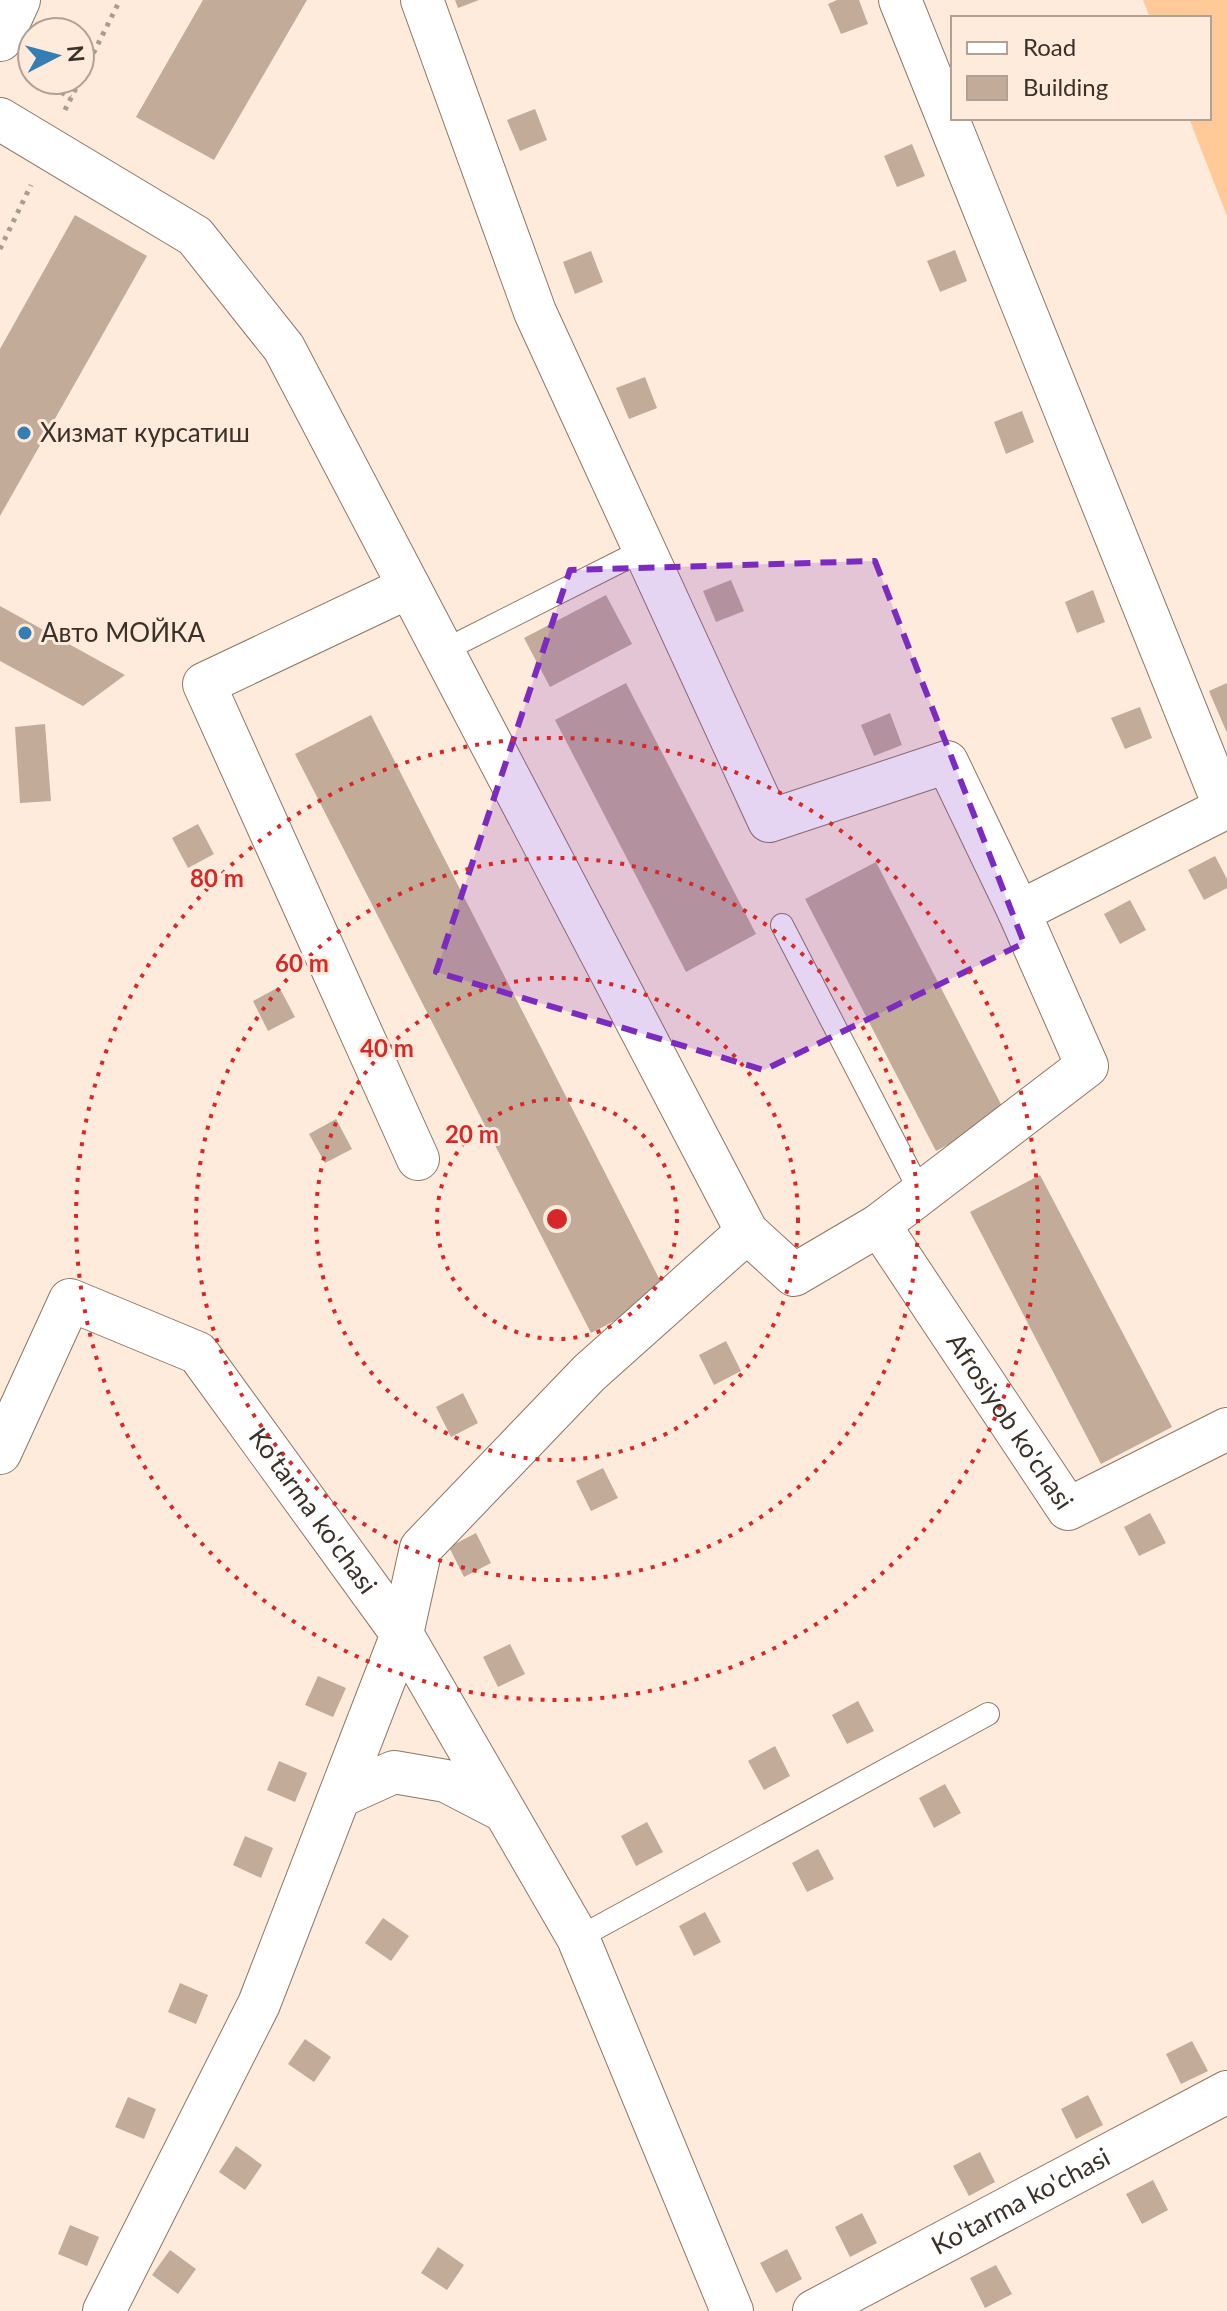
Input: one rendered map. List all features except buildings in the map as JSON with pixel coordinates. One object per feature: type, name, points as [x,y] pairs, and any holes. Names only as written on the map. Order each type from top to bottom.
[{"type":"main road","points":[[0,39],[18,0]]},
{"type":"street","points":[[0,119],[195,236],[284,348],[747,1232],[794,1275],[879,1225],[1087,1066],[1019,912],[947,762],[769,821],[535,312],[422,0]]},
{"type":"street","points":[[900,0],[1226,807],[1019,912]]},
{"type":"street","points":[[409,587],[204,684],[418,1159]]},
{"type":"street","name":"Afrosiyob ko'chasi","points":[[879,1225],[1068,1509],[1227,1429]]},
{"type":"street","points":[[104,2311],[259,2004],[402,1634],[421,1548],[589,1373],[747,1232]]},
{"type":"street","name":"Ko'tarma ko'chasi","points":[[0,1453],[70,1300],[198,1353],[402,1634],[578,1938],[732,2311]]},
{"type":"street","points":[[341,1796],[394,1772],[446,1781],[502,1810]]},
{"type":"street","name":"Ko'tarma ko'chasi","points":[[814,2311],[1227,2092]]},
{"type":"lane","points":[[443,651],[645,549]]},
{"type":"lane","points":[[782,925],[921,1193]]},
{"type":"lane","points":[[578,1938],[988,1714]]},
{"type":"path","points":[[96,48],[120,0]]},
{"type":"highlighted area","points":[[875,561],[1024,943],[764,1070],[436,972],[570,570]]},
{"type":"shaded area","points":[[1143,0],[1227,0],[1227,216],[1190,120],[1211,120],[1211,16],[1149,16]]},
{"type":"place","name":"Хизмат курсатиш","points":[[24,433]]},
{"type":"place","name":"Авто МОЙКА","points":[[25,633]]}]
